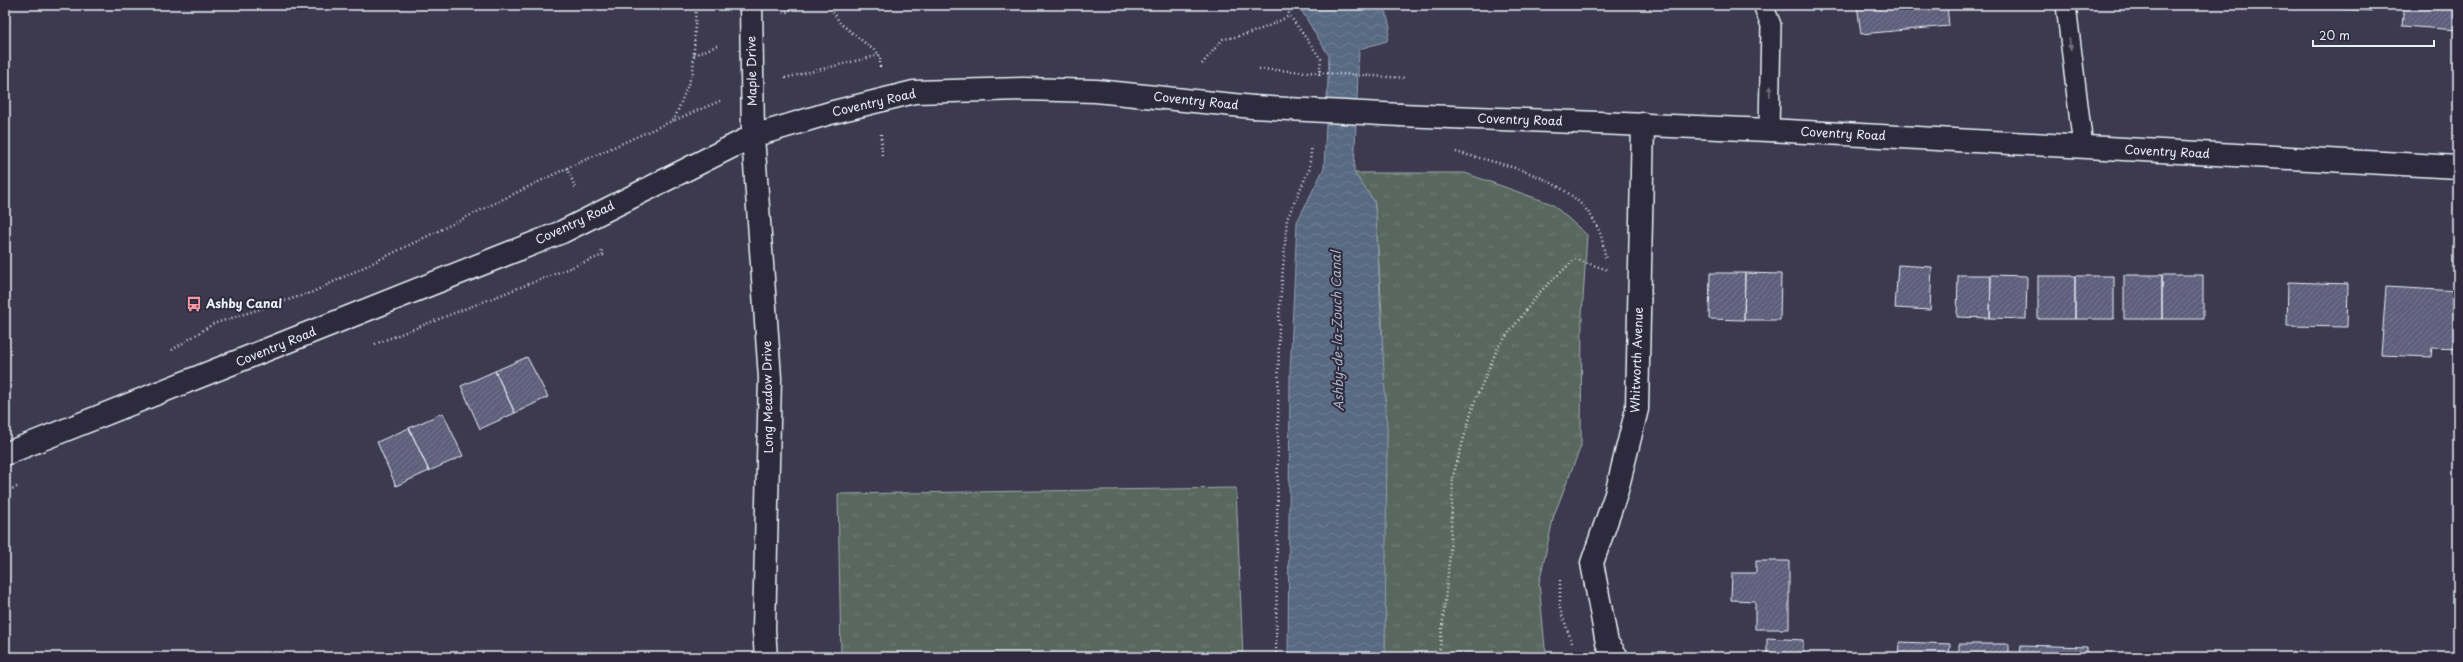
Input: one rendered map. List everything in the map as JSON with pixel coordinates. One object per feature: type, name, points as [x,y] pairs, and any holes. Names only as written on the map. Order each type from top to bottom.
[{"type":"main road","name":"Maple Drive","points":[[751,5],[753,136]]},
{"type":"main road","name":"Coventry Road","points":[[5,454],[562,232],[753,136],[830,113],[914,92],[1024,88],[1096,91],[1253,107],[1401,115],[1769,130],[2458,167]]},
{"type":"main road","name":"Whitworth Avenue","points":[[1617,657],[1607,643],[1592,563],[1616,494],[1637,409],[1643,124]]},
{"type":"main road","name":"Long Meadow Drive","points":[[753,136],[770,378],[768,531],[764,630],[766,657]]},
{"type":"lane","points":[[1763,5],[1772,25],[1769,130]]},
{"type":"lane","points":[[2066,5],[2083,147]]},
{"type":"path","points":[[167,353],[213,324],[313,292],[567,168],[674,120],[693,72],[696,5]]},
{"type":"path","points":[[829,5],[840,23],[880,55]]},
{"type":"path","points":[[1286,5],[1290,16],[1320,60],[1318,83]]},
{"type":"path","points":[[1202,64],[1222,39],[1240,37],[1270,26],[1290,16]]},
{"type":"path","points":[[1259,69],[1406,78]]},
{"type":"path","points":[[1276,657],[1279,318],[1287,219],[1309,170],[1312,138]]},
{"type":"path","points":[[1439,657],[1450,553],[1453,476],[1474,403],[1498,347],[1540,292],[1575,259],[1608,270],[1599,232],[1582,205],[1554,184],[1505,166],[1454,151]]},
{"type":"green space","points":[[1354,173],[1465,173],[1552,204],[1587,235],[1582,315],[1581,446],[1554,515],[1539,583],[1545,648],[1549,657],[1385,657],[1382,314],[1376,217],[1374,201]]},
{"type":"green space","points":[[1236,488],[1243,657],[841,657],[838,494]]},
{"type":"water","name":"Ashby-de-la-Zouch Canal","points":[[1298,5],[1384,5],[1390,27],[1387,41],[1359,49],[1354,173],[1374,201],[1376,217],[1387,430],[1385,657],[1288,657],[1290,372],[1297,222],[1324,168],[1329,56]]},
{"type":"building","points":[[1857,5],[1947,5],[1949,26],[1861,34]]},
{"type":"building","points":[[2278,5],[2374,5],[2374,11]]},
{"type":"building","points":[[2404,5],[2458,5],[2458,30],[2402,26]]},
{"type":"building","points":[[1898,265],[1932,267],[1930,310],[1895,308]]},
{"type":"building","points":[[1710,273],[1745,273],[1744,320],[1709,319]]},
{"type":"building","points":[[1745,273],[1781,274],[1780,320],[1744,320]]},
{"type":"building","points":[[1958,275],[1991,275],[1990,318],[1957,317]]},
{"type":"building","points":[[1991,275],[2027,276],[2026,319],[1990,318]]},
{"type":"building","points":[[2124,275],[2162,275],[2162,319],[2124,319]]},
{"type":"building","points":[[2162,275],[2203,275],[2203,319],[2162,319]]},
{"type":"building","points":[[2038,276],[2075,276],[2075,319],[2038,319]]},
{"type":"building","points":[[2075,276],[2114,276],[2114,319],[2075,319]]},
{"type":"building","points":[[2288,282],[2348,284],[2347,327],[2287,326]]},
{"type":"building","points":[[2386,287],[2458,291],[2458,349],[2432,348],[2431,357],[2381,355]]},
{"type":"building","points":[[527,357],[548,397],[515,413],[495,371]]},
{"type":"building","points":[[495,371],[515,413],[480,429],[461,386]]},
{"type":"building","points":[[443,413],[463,456],[429,471],[409,428]]},
{"type":"building","points":[[409,428],[429,471],[396,486],[377,442]]},
{"type":"building","points":[[1756,561],[1789,561],[1789,629],[1755,629],[1755,601],[1731,600],[1732,573],[1756,573]]},
{"type":"building","points":[[1767,638],[1803,640],[1803,657],[1767,657]]},
{"type":"building","points":[[1900,642],[1950,644],[1949,657],[1899,657]]},
{"type":"building","points":[[1959,644],[2009,644],[2009,657],[1959,657]]},
{"type":"building","points":[[2021,645],[2087,647],[2087,657],[2020,657]]},
{"type":"place","name":"Ashby Canal","points":[[194,304]]}]
